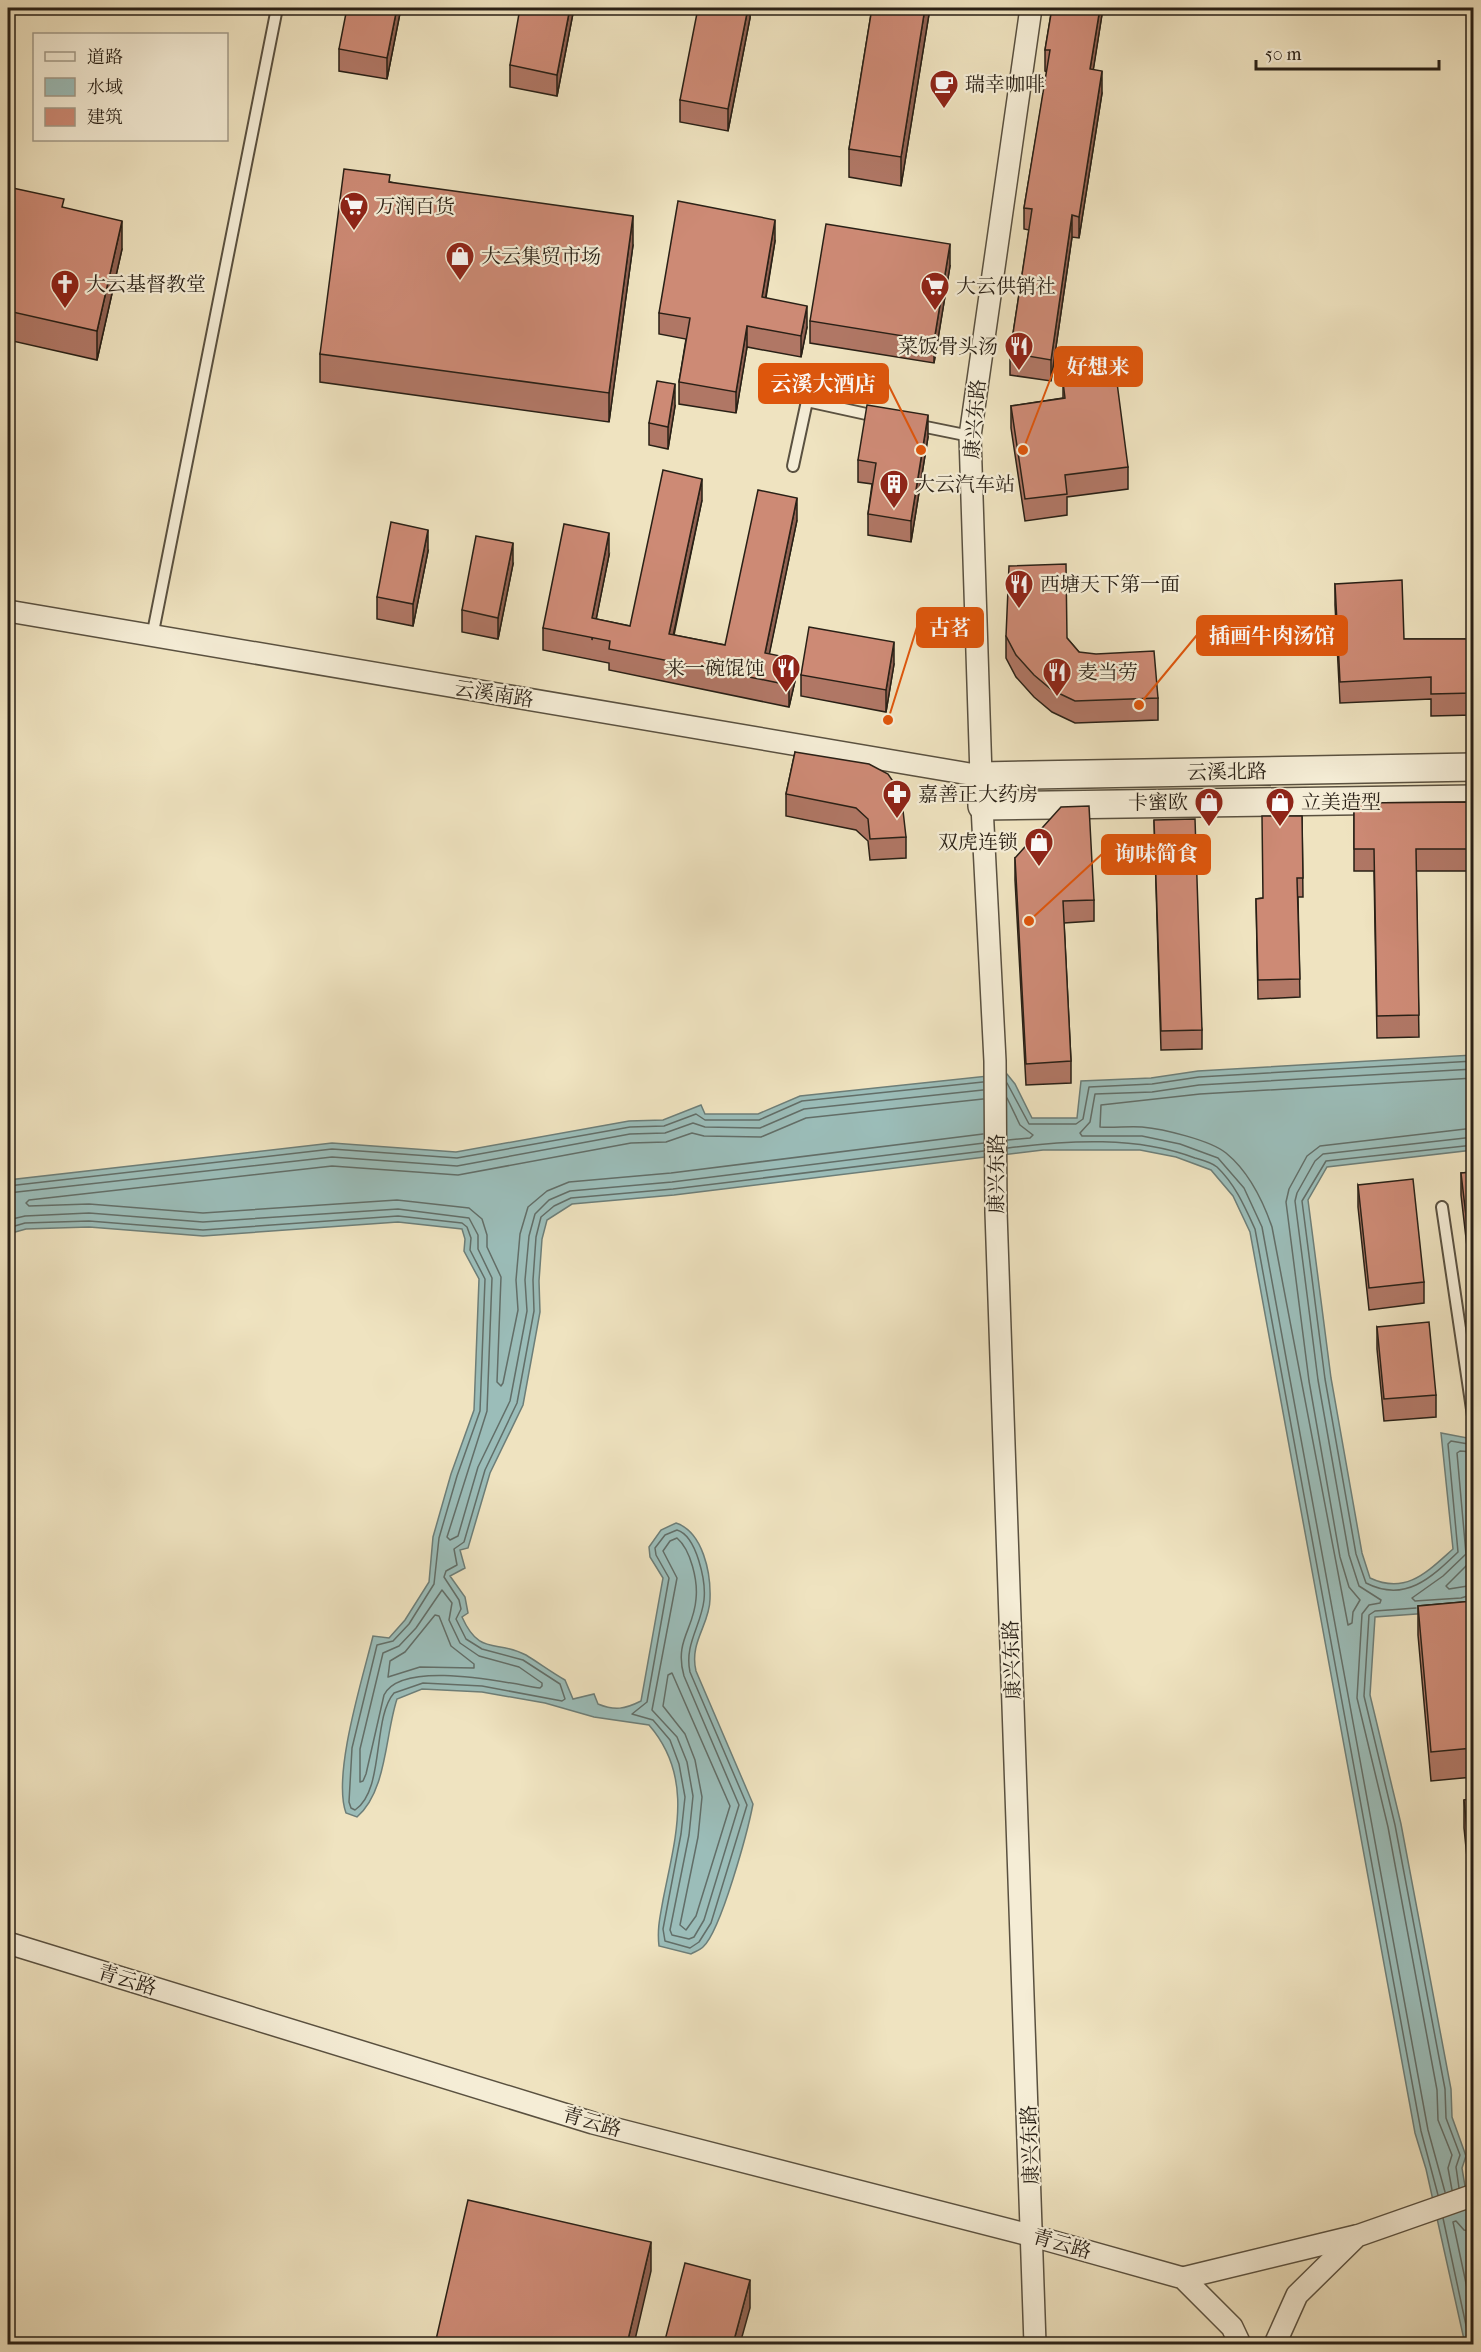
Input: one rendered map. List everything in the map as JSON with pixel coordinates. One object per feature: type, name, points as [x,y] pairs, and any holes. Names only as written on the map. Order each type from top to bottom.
[{"type":"street","name":"康兴东路","points":[[1031,8],[970,436],[982,806],[995,1061],[996,1212],[1035,2344]]},
{"type":"street","name":"云溪南路","points":[[8,611],[981,776]]},
{"type":"street","name":"云溪北路","points":[[981,776],[1473,767]]},
{"type":"street","name":"云溪北路","points":[[982,806],[1473,799]]},
{"type":"street","name":"青云路","points":[[8,1943],[593,2124],[1033,2236],[1183,2278],[1357,2236],[1473,2195]]},
{"type":"street","name":"青云路","points":[[1275,2344],[1297,2295],[1357,2236]]},
{"type":"street","name":"青云路","points":[[1183,2278],[1232,2327],[1240,2344]]},
{"type":"lane","points":[[152,637],[277,8]]},
{"type":"lane","points":[[793,466],[807,401],[970,436]]},
{"type":"lane","points":[[1442,1208],[1473,1416]]},
{"type":"lane","points":[[1460,1322],[1473,1321]]},
{"type":"water","points":[[1473,1055],[1473,1150],[1327,1167],[1308,1200],[1331,1378],[1362,1553],[1370,1578],[1383,1583],[1405,1582],[1425,1573],[1453,1549],[1441,1433],[1473,1439],[1474,1600],[1468,1615],[1458,1611],[1375,1617],[1370,1695],[1401,1824],[1451,2089],[1452,2117],[1466,2156],[1462,2168],[1473,2234],[1473,2344],[1465,2344],[1426,2169],[1415,2133],[1250,1232],[1233,1196],[1211,1170],[1176,1157],[1140,1150],[1043,1150],[674,1195],[572,1204],[547,1220],[542,1239],[539,1281],[540,1312],[523,1405],[490,1473],[468,1548],[460,1550],[465,1568],[450,1576],[465,1597],[468,1613],[462,1617],[475,1638],[490,1645],[515,1650],[526,1655],[565,1680],[573,1699],[594,1694],[598,1704],[620,1708],[641,1701],[663,1578],[650,1557],[649,1547],[661,1530],[676,1523],[693,1535],[699,1544],[707,1566],[710,1599],[707,1617],[695,1651],[696,1671],[753,1804],[740,1856],[718,1922],[703,1947],[691,1954],[659,1946],[660,1918],[678,1809],[677,1787],[672,1766],[663,1745],[649,1725],[594,1717],[545,1703],[482,1692],[422,1689],[397,1699],[384,1762],[374,1793],[367,1806],[357,1817],[346,1813],[343,1775],[346,1751],[356,1700],[373,1636],[389,1638],[405,1620],[429,1582],[433,1537],[451,1474],[474,1410],[479,1279],[464,1251],[465,1239],[462,1229],[398,1222],[203,1236],[89,1227],[26,1229],[8,1234],[8,1180],[332,1143],[456,1152],[629,1121],[663,1120],[701,1105],[705,1114],[758,1114],[800,1096],[1007,1074],[1015,1084],[1032,1118],[1077,1118],[1081,1081],[1151,1078],[1198,1071]]},
{"type":"building","points":[[347,8],[397,8],[387,58],[339,49]]},
{"type":"building","points":[[520,8],[570,8],[557,75],[510,65]]},
{"type":"building","points":[[698,8],[748,8],[728,109],[680,100]]},
{"type":"building","points":[[872,8],[925,8],[901,157],[849,149]]},
{"type":"building","points":[[1052,8],[1100,8],[1090,69],[1102,71],[1079,217],[1072,215],[1051,360],[1010,353],[1032,209],[1024,208],[1050,50],[1045,50]]},
{"type":"building","points":[[344,169],[390,175],[389,182],[633,216],[609,393],[320,354]]},
{"type":"building","points":[[8,187],[64,199],[62,207],[122,221],[97,331],[8,311]]},
{"type":"building","points":[[678,201],[775,220],[762,297],[807,306],[801,336],[747,326],[736,392],[679,382],[690,318],[659,313]]},
{"type":"building","points":[[826,224],[950,244],[934,341],[810,321]]},
{"type":"building","points":[[1116,375],[1128,467],[1065,475],[1067,494],[1025,499],[1011,406],[1065,398],[1063,382]]},
{"type":"building","points":[[657,381],[675,384],[668,427],[649,423]]},
{"type":"building","name":"大云汽车站","points":[[867,405],[928,415],[911,521],[868,514],[876,463],[858,460]]},
{"type":"building","points":[[663,470],[702,479],[669,634],[725,645],[758,490],[797,498],[765,653],[795,659],[789,685],[609,649],[610,641],[543,628],[564,524],[609,533],[592,618],[630,626]]},
{"type":"building","points":[[391,522],[428,530],[413,604],[377,597]]},
{"type":"building","points":[[476,536],[513,543],[498,618],[462,610]]},
{"type":"building","points":[[1066,564],[1067,638],[1079,652],[1096,654],[1154,651],[1158,698],[1075,701],[1052,690],[1016,655],[1006,636],[1009,566]]},
{"type":"building","points":[[1402,580],[1404,639],[1473,639],[1473,693],[1431,694],[1431,677],[1340,682],[1335,584]]},
{"type":"building","points":[[809,627],[894,642],[886,690],[801,675]]},
{"type":"building","points":[[795,752],[869,764],[888,774],[901,793],[906,837],[870,839],[868,819],[856,808],[786,794]]},
{"type":"building","points":[[1473,802],[1473,849],[1416,849],[1419,1015],[1377,1016],[1374,849],[1354,849],[1354,803]]},
{"type":"building","points":[[1089,806],[1094,900],[1063,901],[1071,1061],[1026,1064],[1015,858],[1061,807]]},
{"type":"building","points":[[1262,816],[1302,816],[1303,878],[1297,878],[1300,979],[1258,980],[1256,899],[1263,898]]},
{"type":"building","points":[[1195,819],[1202,1030],[1161,1031],[1154,820]]},
{"type":"building","points":[[1473,1172],[1473,1276],[1461,1173]]},
{"type":"building","points":[[1413,1179],[1424,1282],[1369,1288],[1358,1185]]},
{"type":"building","points":[[1429,1322],[1436,1395],[1384,1399],[1377,1327]]},
{"type":"building","points":[[1473,1601],[1473,1748],[1431,1752],[1418,1606]]},
{"type":"building","points":[[1473,1798],[1473,1887],[1464,1800]]},
{"type":"building","points":[[468,2200],[651,2242],[627,2344],[435,2344]]},
{"type":"building","points":[[685,2263],[750,2280],[733,2344],[664,2344]]},
{"type":"place","name":"瑞幸咖啡","points":[[944,110]]},
{"type":"place","name":"万润百货","points":[[354,232]]},
{"type":"place","name":"大云集贸市场","points":[[460,282]]},
{"type":"place","name":"大云基督教堂","points":[[65,310]]},
{"type":"place","name":"大云供销社","points":[[935,312]]},
{"type":"place","name":"菜饭骨头汤","points":[[1019,372]]},
{"type":"place","name":"云溪大酒店","points":[[921,450]]},
{"type":"place","name":"好想来","points":[[1023,450]]},
{"type":"place","name":"大云汽车站","points":[[894,510]]},
{"type":"place","name":"西塘天下第一面","points":[[1019,610]]},
{"type":"place","name":"来一碗馄饨","points":[[786,694]]},
{"type":"place","name":"麦当劳","points":[[1057,698]]},
{"type":"place","name":"插画牛肉汤馆","points":[[1139,705]]},
{"type":"place","name":"古茗","points":[[888,720]]},
{"type":"place","name":"嘉善正大药房","points":[[897,820]]},
{"type":"place","name":"卡蜜欧","points":[[1209,828]]},
{"type":"place","name":"立美造型","points":[[1280,828]]},
{"type":"place","name":"双虎连锁","points":[[1039,868]]},
{"type":"place","name":"询味简食","points":[[1029,921]]}]
